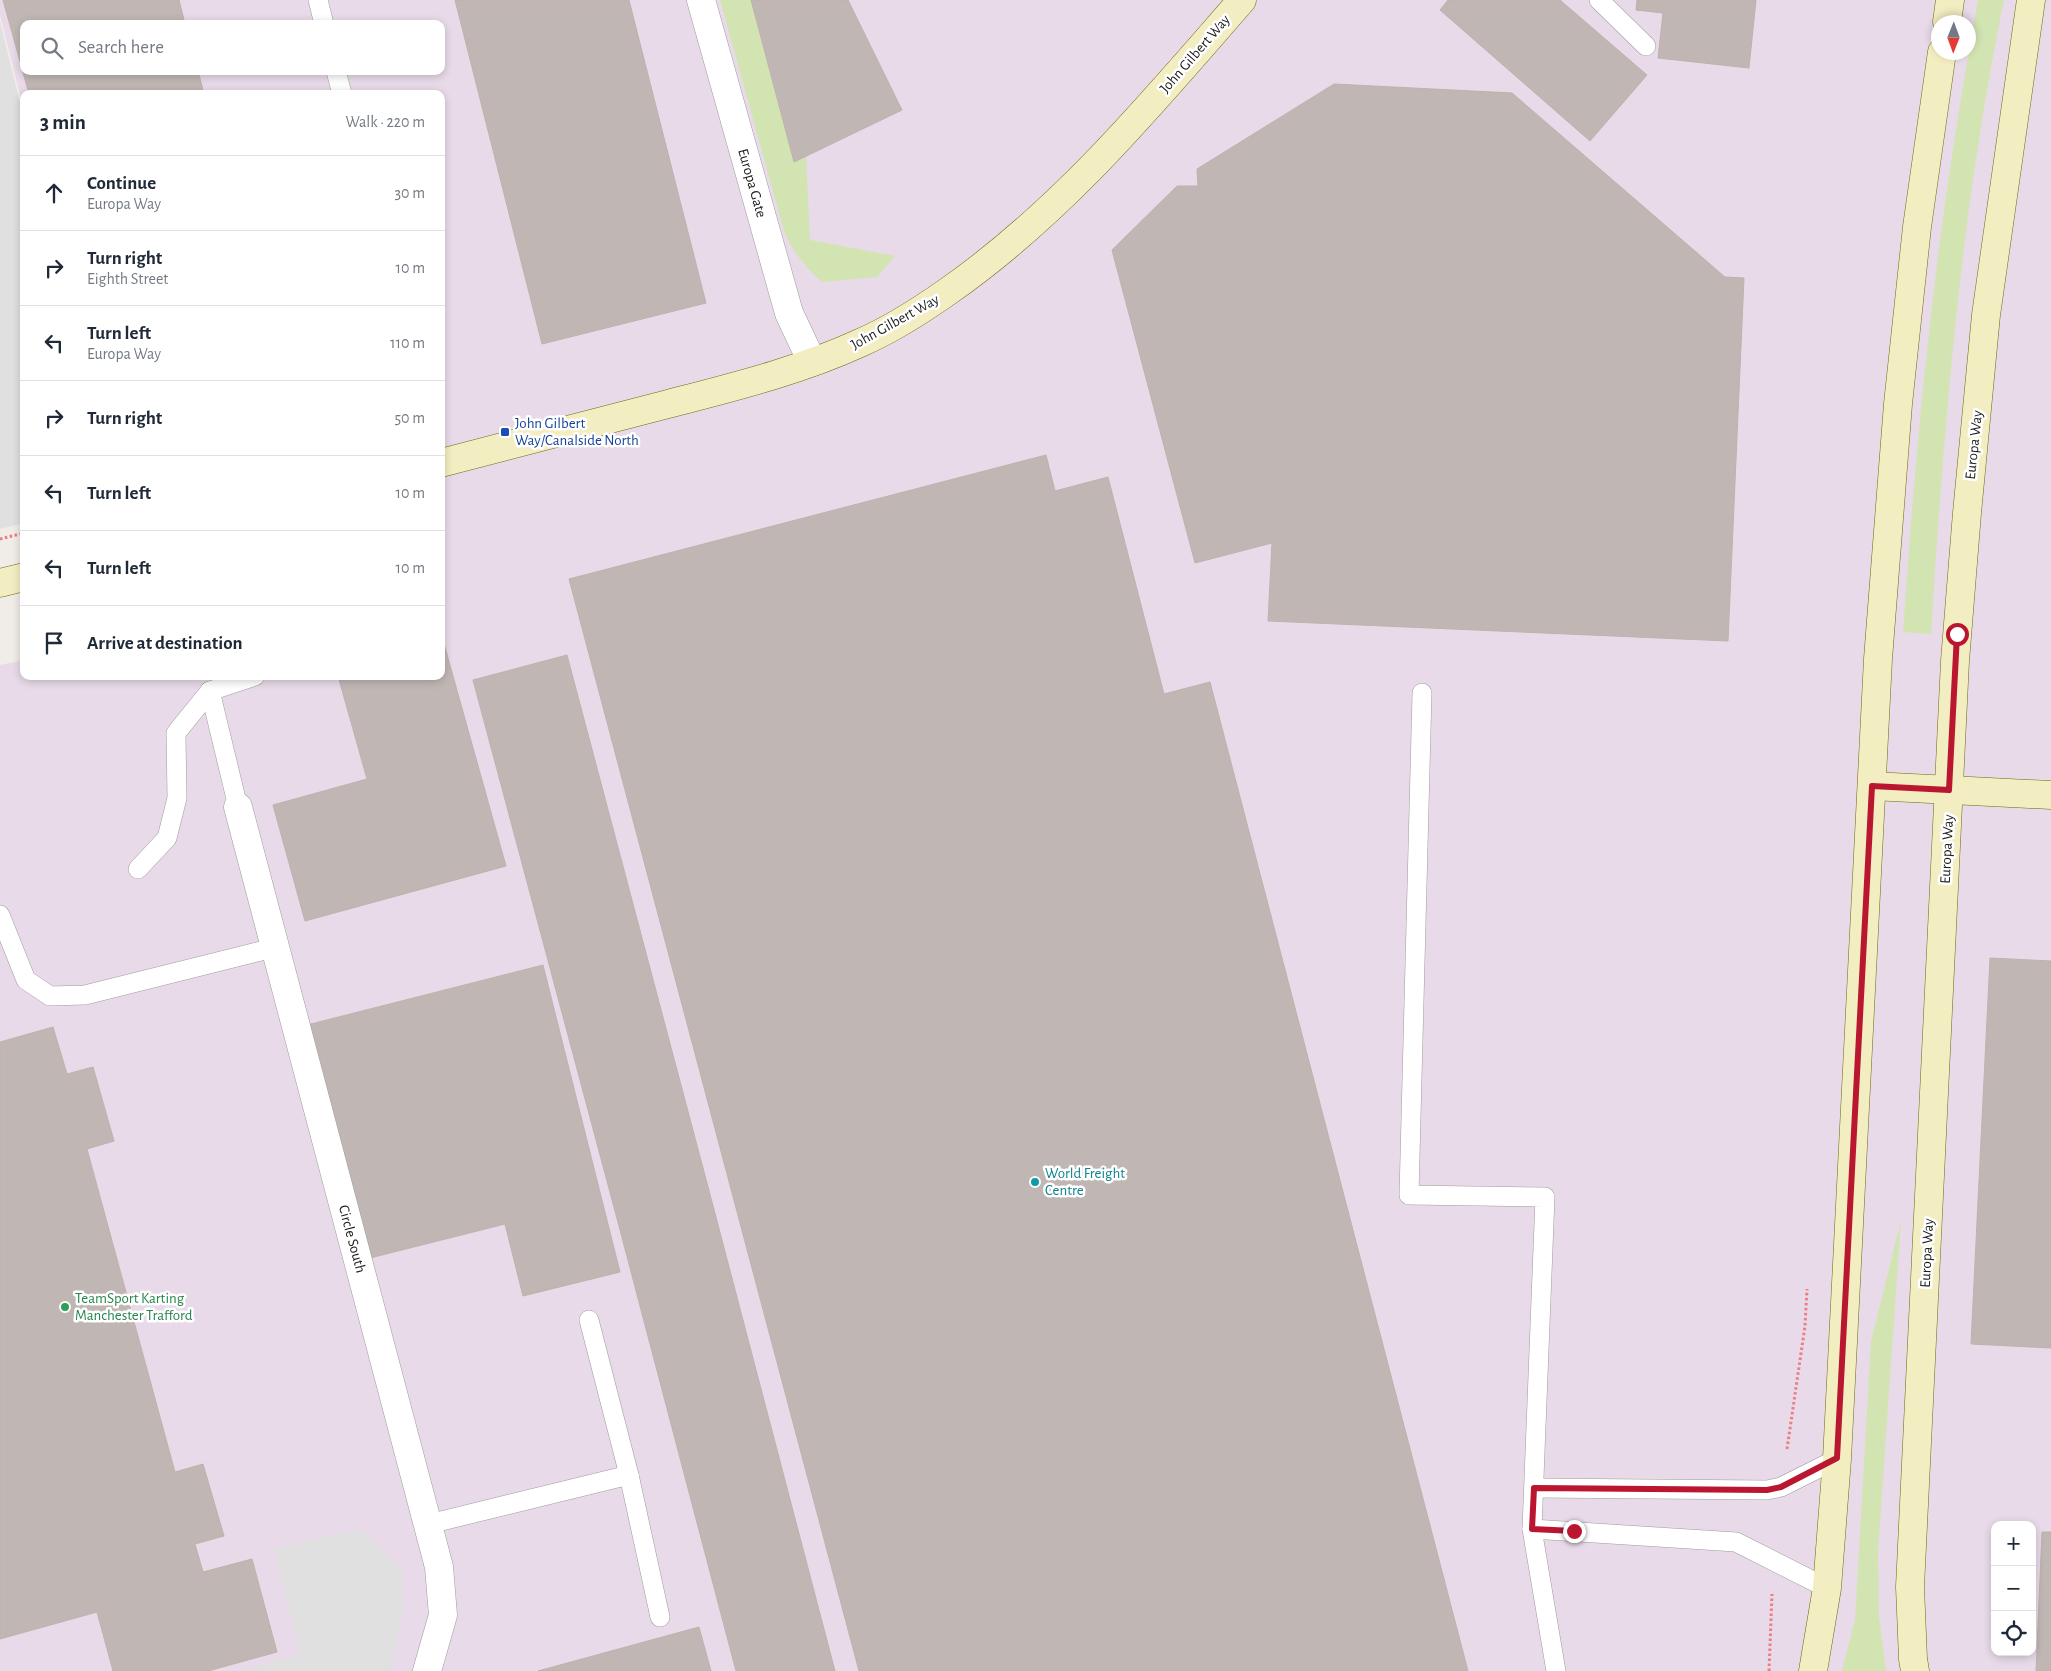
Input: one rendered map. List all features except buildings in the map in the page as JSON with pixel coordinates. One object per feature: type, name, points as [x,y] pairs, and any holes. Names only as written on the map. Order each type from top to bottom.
[{"type":"street","name":"Europa Gate","points":[[701,0],[789,313],[812,362]]},
{"type":"street","name":"John Gilbert Way","points":[[445,462],[754,381],[862,343],[922,310],[979,270],[1036,222],[1088,172],[1242,0]]},
{"type":"street","points":[[1948,15],[1950,0]]},
{"type":"street","name":"Europa Way","points":[[1916,1671],[1913,1659],[1910,1587],[1957,643],[1986,315],[2031,0]]},
{"type":"street","points":[[1813,1671],[1828,1588],[1837,1458],[1878,659],[1898,404],[1917,227],[1941,60]]},
{"type":"street","points":[[0,583],[20,578]]},
{"type":"street","points":[[1872,786],[2051,795]]},
{"type":"street","name":"Circle South","points":[[238,808],[273,948],[439,1567],[443,1615],[427,1671]]},
{"type":"lane","points":[[318,0],[323,20]]},
{"type":"lane","points":[[1599,0],[1646,46]]},
{"type":"lane","points":[[337,75],[341,90]]},
{"type":"lane","points":[[138,869],[167,838],[177,798],[176,733],[210,691],[243,680]]},
{"type":"lane","points":[[210,691],[238,808]]},
{"type":"lane","points":[[1422,693],[1408,1195],[1545,1197],[1532,1529],[1556,1671]]},
{"type":"lane","points":[[0,915],[26,980],[50,996],[85,995],[273,948]]},
{"type":"lane","points":[[588,1320],[629,1475],[660,1617]]},
{"type":"lane","points":[[1534,1488],[1767,1490],[1781,1487],[1837,1458]]},
{"type":"lane","points":[[429,1524],[629,1475]]},
{"type":"lane","points":[[1532,1529],[1736,1542],[1828,1588]]},
{"type":"path","points":[[0,539],[20,534]]},
{"type":"path","points":[[1769,1671],[1772,1588]]},
{"type":"shaded area","points":[[0,0],[2051,0],[2051,1671],[0,1671],[0,665],[20,661],[20,680],[445,680],[445,90],[20,90],[20,94],[0,15]]},
{"type":"shaded area","points":[[0,22],[20,103],[20,524],[0,529]]},
{"type":"shaded area","points":[[360,1529],[402,1571],[403,1613],[390,1671],[240,1671],[301,1654],[274,1549]]},
{"type":"green space","points":[[720,0],[751,0],[794,162],[806,156],[810,240],[895,256],[877,277],[822,282],[810,271],[791,246],[784,231]]},
{"type":"green space","points":[[1978,0],[2004,0],[1976,157],[1965,237],[1948,395],[1931,634],[1903,632],[1913,500],[1932,302],[1968,60],[1976,60],[1975,15]]},
{"type":"green space","points":[[1901,1220],[1878,1551],[1879,1616],[1886,1671],[1842,1671],[1855,1620],[1871,1341]]},
{"type":"place","name":"John Gilbert Way/Canalside North","points":[[505,432]]},
{"type":"place","name":"World Freight Centre","points":[[1035,1182]]},
{"type":"place","name":"TeamSport Karting Manchester Trafford","points":[[65,1307]]},
{"type":"route","points":[[1574,1531],[1532,1529],[1534,1488],[1767,1490],[1781,1487],[1837,1458],[1872,786],[1949,790],[1957,634]]}]
